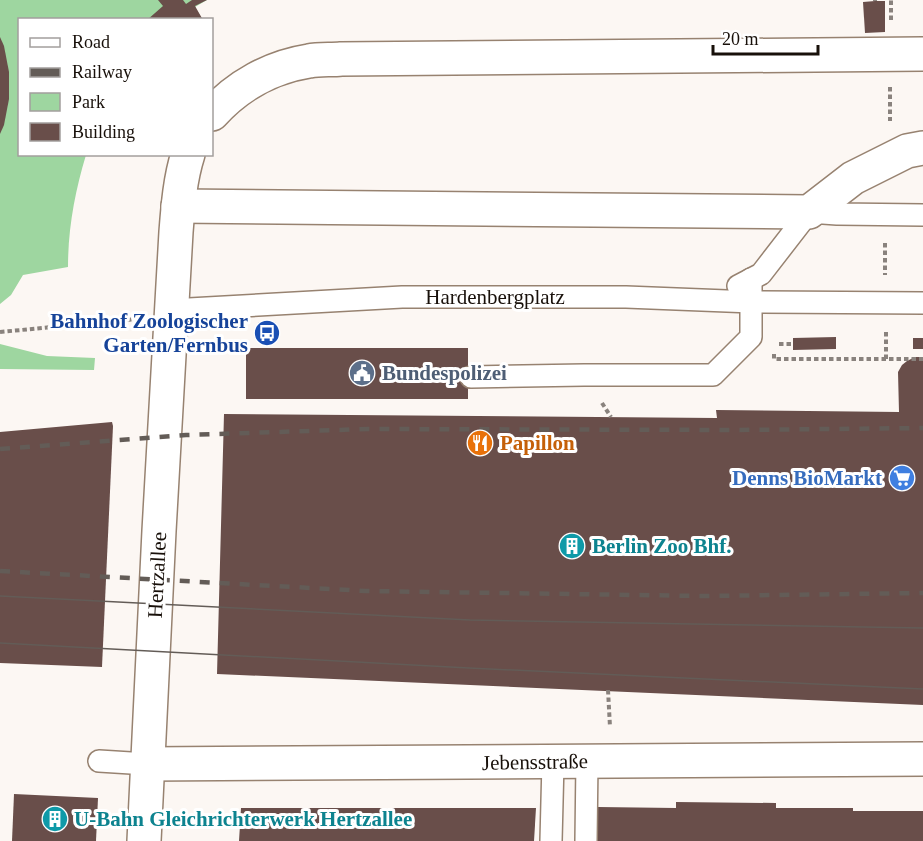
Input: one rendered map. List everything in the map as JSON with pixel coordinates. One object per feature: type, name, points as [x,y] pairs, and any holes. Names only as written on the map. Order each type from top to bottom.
[{"type":"street","points":[[213,113],[224,101],[246,85],[270,72],[311,61],[923,54]]},
{"type":"street","points":[[178,206],[809,212],[853,178],[907,151],[923,148]]},
{"type":"street","points":[[171,310],[178,206],[187,156]]},
{"type":"street","name":"Hertzallee","points":[[144,841],[171,310]]},
{"type":"street","name":"Jebensstraße","points":[[147,764],[923,759]]},
{"type":"lane","points":[[712,301],[761,274],[809,212],[923,215]]},
{"type":"lane","points":[[471,377],[713,375],[752,337],[751,279]]},
{"type":"lane","name":"Hardenbergplatz","points":[[171,310],[402,297],[626,297],[752,302],[923,303]]},
{"type":"lane","points":[[99,761],[147,764]]},
{"type":"lane","points":[[586,841],[587,761]]},
{"type":"lane","points":[[551,841],[553,762]]},
{"type":"path","points":[[890,83],[890,128]]},
{"type":"path","points":[[885,236],[885,285]]},
{"type":"path","points":[[0,332],[131,320]]},
{"type":"path","points":[[886,328],[886,359]]},
{"type":"path","points":[[774,352],[774,359],[923,358]]},
{"type":"path","points":[[169,820],[199,821]]},
{"type":"green space","points":[[0,0],[207,0],[195,7],[201,18],[18,18],[18,156],[86,156],[73,210],[68,267],[23,275],[11,295],[0,304]]},
{"type":"green space","points":[[0,344],[47,356],[95,358],[94,370],[0,369]]},
{"type":"building","points":[[158,0],[183,0],[186,4],[192,0],[207,0],[195,6],[202,18],[149,18],[163,6]]},
{"type":"building","points":[[885,1],[885,32],[865,33],[863,2]]},
{"type":"building","points":[[0,37],[9,72],[9,99],[0,134]]},
{"type":"building","points":[[836,337],[836,349],[793,350],[793,338]]},
{"type":"building","points":[[913,338],[923,338],[923,349],[913,349]]},
{"type":"building","points":[[246,348],[468,348],[468,399],[246,399]]},
{"type":"building","name":"Berlin Zoo Bhf.","points":[[915,357],[923,357],[923,705],[217,674],[224,414],[717,418],[716,410],[899,412],[898,372],[902,365]]},
{"type":"building","points":[[112,422],[102,667],[0,663],[0,432]]},
{"type":"building","name":"U-Bahn Gleichrichterwerk Hertzallee","points":[[14,794],[98,798],[96,841],[12,841]]},
{"type":"building","points":[[676,802],[776,803],[776,808],[923,811],[923,841],[598,841],[598,807],[676,808]]},
{"type":"building","points":[[241,808],[536,808],[534,841],[239,841]]},
{"type":"tram line","points":[[0,596],[470,620],[923,628]]},
{"type":"tram line","points":[[0,643],[923,689]]},
{"type":"railway","points":[[0,449],[186,435],[368,429],[923,428]]},
{"type":"railway","points":[[0,571],[366,591],[704,596],[923,593]]},
{"type":"place","name":"Bahnhof Zoologischer Garten/Fernbus","points":[[267,333]]},
{"type":"place","name":"Bundespolizei","points":[[362,373]]},
{"type":"place","name":"Papillon","points":[[480,443]]},
{"type":"place","name":"Denns BioMarkt","points":[[902,478]]},
{"type":"place","name":"Berlin Zoo Bhf.","points":[[572,546]]},
{"type":"place","name":"U-Bahn Gleichrichterwerk Hertzallee","points":[[55,819]]}]
